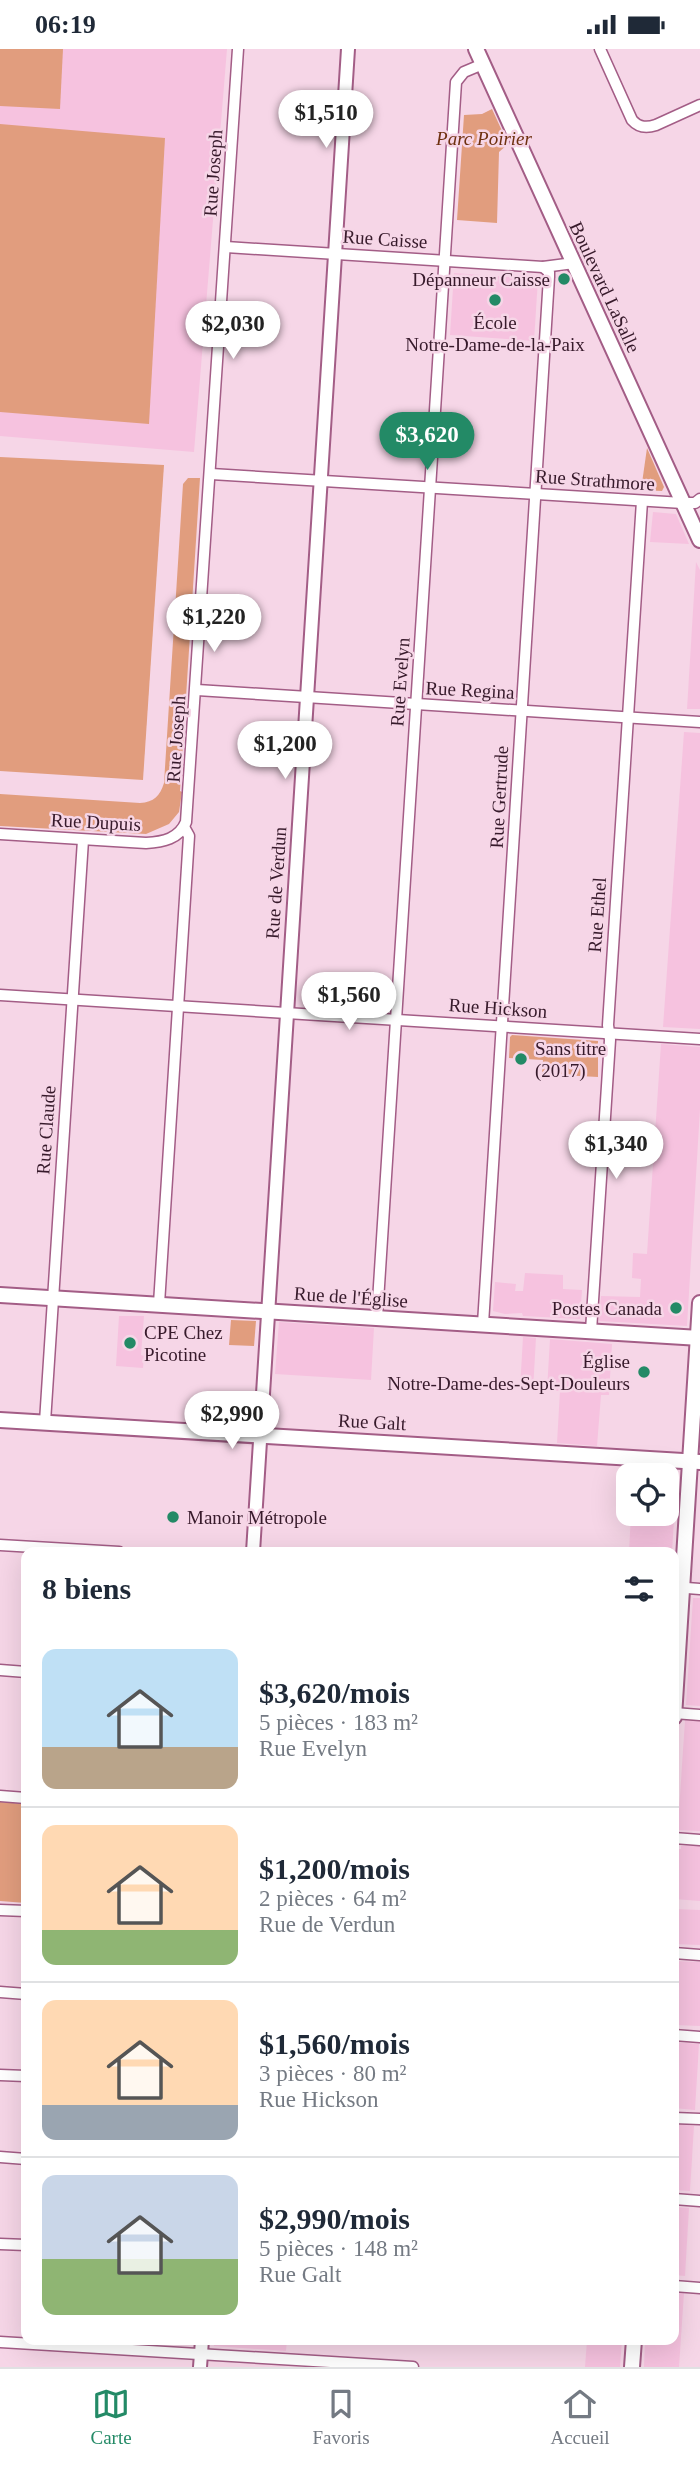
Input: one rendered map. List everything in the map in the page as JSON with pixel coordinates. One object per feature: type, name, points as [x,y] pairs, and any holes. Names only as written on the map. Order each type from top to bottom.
[{"type":"main road","name":"Boulevard LaSalle","points":[[476,49],[700,540]]},
{"type":"main road","name":"Rue de l'Église","points":[[0,1295],[699,1338]]},
{"type":"main road","points":[[679,1581],[695,1462],[700,1303]]},
{"type":"main road","name":"Rue Galt","points":[[0,1420],[695,1462]]},
{"type":"main road","points":[[632,2367],[634,2345]]},
{"type":"street","name":"Rue Joseph","points":[[159,1304],[189,836],[184,827],[188,816],[197,690],[238,49]]},
{"type":"street","name":"Rue de Verdun","points":[[253,1547],[348,49]]},
{"type":"street","points":[[600,49],[632,120],[639,126],[656,125],[700,105]]},
{"type":"street","name":"Rue Evelyn","points":[[377,1317],[456,82],[464,72],[483,64]]},
{"type":"street","name":"Rue Caisse","points":[[226,247],[546,270],[573,263]]},
{"type":"street","name":"Rue Gertrude","points":[[483,1324],[522,710],[546,270]]},
{"type":"street","name":"Rue Strathmore","points":[[211,474],[642,501],[695,503],[700,499]]},
{"type":"street","name":"Rue Ethel","points":[[591,1331],[642,501]]},
{"type":"street","name":"Rue Regina","points":[[197,690],[700,722]]},
{"type":"street","name":"Rue Dupuis","points":[[0,834],[158,842],[177,836],[184,827]]},
{"type":"street","name":"Rue Claude","points":[[45,1422],[83,840]]},
{"type":"street","name":"Rue Hickson","points":[[0,995],[700,1039]]},
{"type":"street","points":[[0,1545],[34,1547]]},
{"type":"street","points":[[679,1588],[700,1589]]},
{"type":"street","points":[[0,1670],[21,1672]]},
{"type":"street","points":[[679,1715],[700,1715]]},
{"type":"street","points":[[0,1796],[21,1798]]},
{"type":"street","points":[[679,1838],[700,1840]]},
{"type":"street","points":[[0,1910],[21,1912]]},
{"type":"street","points":[[679,1953],[700,1955]]},
{"type":"street","points":[[0,1992],[21,1994]]},
{"type":"street","points":[[679,2035],[700,2037]]},
{"type":"street","points":[[0,2075],[21,2076]]},
{"type":"street","points":[[679,2118],[700,2119]]},
{"type":"street","points":[[0,2157],[21,2159]]},
{"type":"street","points":[[679,2199],[700,2201]]},
{"type":"street","points":[[0,2244],[21,2245]]},
{"type":"street","points":[[679,2286],[700,2288]]},
{"type":"street","points":[[0,2342],[21,2344]]},
{"type":"street","points":[[34,2345],[201,2360],[413,2367]]},
{"type":"shaded area","points":[[0,49],[227,49],[194,452],[0,436]]},
{"type":"shaded area","name":"École Notre-Dame-de-la-Paix","points":[[454,273],[538,279],[534,341],[450,335]]},
{"type":"shaded area","points":[[653,512],[676,514],[689,544],[650,542]]},
{"type":"shaded area","points":[[696,562],[700,570],[700,709],[687,709]]},
{"type":"shaded area","points":[[684,732],[700,733],[700,1029],[663,1027]]},
{"type":"shaded area","points":[[661,1044],[700,1047],[700,1109],[687,1326],[599,1321],[601,1296],[640,1297],[641,1279],[632,1278],[633,1253],[647,1254]]},
{"type":"shaded area","points":[[525,1273],[563,1275],[563,1289],[582,1290],[580,1319],[523,1316],[522,1313],[505,1314],[493,1311],[495,1282],[516,1284],[515,1291],[523,1291]]},
{"type":"shaded area","name":"CPE Chez Picotine","points":[[119,1316],[144,1316],[141,1355],[144,1356],[143,1368],[116,1366]]},
{"type":"shaded area","points":[[279,1322],[374,1328],[371,1380],[275,1374]]},
{"type":"shaded area","points":[[523,1337],[536,1338],[533,1390],[520,1389]]},
{"type":"shaded area","points":[[550,1339],[612,1344],[609,1395],[601,1395],[597,1446],[557,1443],[560,1391],[547,1390]]},
{"type":"shaded area","points":[[630,1526],[674,1526],[672,1547],[629,1547]]},
{"type":"shaded area","points":[[693,1598],[700,1598],[700,1706],[686,1705]]},
{"type":"shaded area","points":[[685,1720],[700,1721],[700,1831],[679,1830]]},
{"type":"shaded area","points":[[681,1846],[700,1846],[700,1901],[679,1899]]},
{"type":"shaded area","points":[[679,1909],[700,1910],[700,1945],[679,1944]]},
{"type":"shaded area","points":[[679,1961],[700,1962],[700,2026],[679,2025]]},
{"type":"shaded area","points":[[679,2042],[699,2044],[695,2110],[679,2108]]},
{"type":"shaded area","points":[[679,2124],[694,2126],[690,2191],[679,2190]]},
{"type":"shaded area","points":[[679,2207],[689,2208],[685,2276],[679,2275]]},
{"type":"shaded area","points":[[679,2292],[684,2293],[679,2367],[644,2367],[645,2345],[679,2345]]},
{"type":"shaded area","points":[[214,2345],[287,2345],[286,2351]]},
{"type":"shaded area","points":[[587,2345],[622,2345],[620,2367],[585,2367]]},
{"type":"green space","points":[[0,49],[63,49],[60,109],[0,106]]},
{"type":"green space","name":"Parc Poirier","points":[[492,109],[508,144],[499,152],[497,223],[457,220],[464,115],[482,114]]},
{"type":"green space","points":[[0,124],[165,138],[149,424],[0,412]]},
{"type":"green space","points":[[647,448],[664,487],[662,491],[641,490]]},
{"type":"green space","points":[[0,457],[164,465],[143,780],[0,771]]},
{"type":"green space","points":[[188,478],[200,478],[179,812],[169,824],[146,834],[0,826],[0,794],[140,803],[153,800],[161,791],[164,783],[183,484]]},
{"type":"green space","points":[[512,1035],[598,1041],[598,1077],[542,1074],[543,1060],[509,1058]]},
{"type":"green space","points":[[231,1320],[256,1321],[254,1346],[229,1345]]},
{"type":"green space","points":[[0,1802],[21,1804],[21,1903],[0,1901]]},
{"type":"place","name":"Dépanneur Caisse","points":[[564,279]]},
{"type":"place","name":"École Notre-Dame-de-la-Paix","points":[[495,300]]},
{"type":"place","name":"Sans titre (2017)","points":[[521,1059]]},
{"type":"place","name":"Postes Canada","points":[[676,1308]]},
{"type":"place","name":"CPE Chez Picotine","points":[[130,1343]]},
{"type":"place","name":"Église Notre-Dame-des-Sept-Douleurs","points":[[644,1372]]},
{"type":"place","name":"Manoir Métropole","points":[[173,1517]]}]
